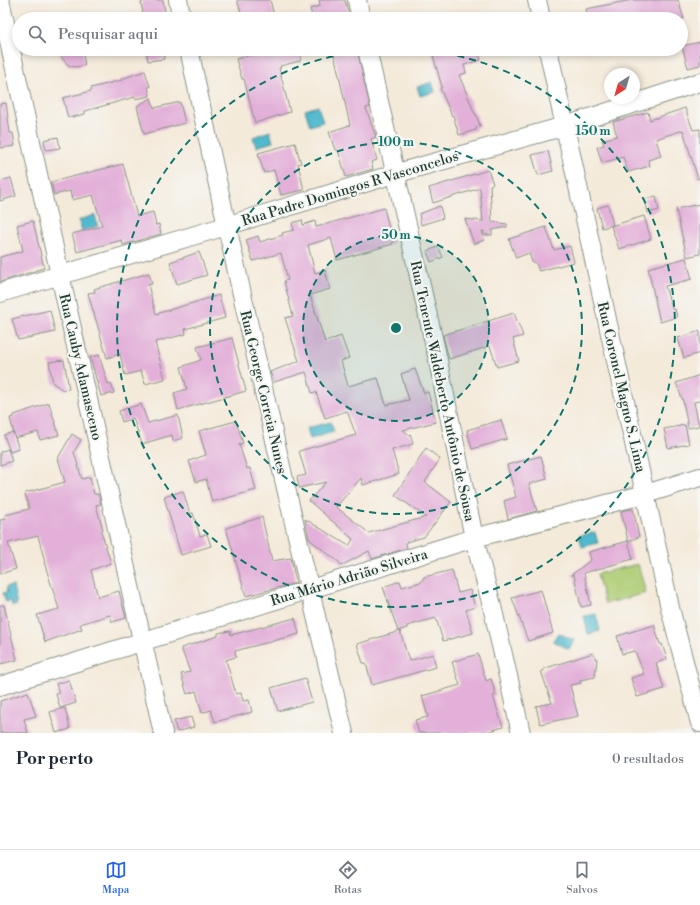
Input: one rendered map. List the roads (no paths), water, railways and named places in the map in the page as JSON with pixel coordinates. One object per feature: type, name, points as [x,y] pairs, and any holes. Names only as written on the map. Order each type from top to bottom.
[{"type":"street","name":"Rua Cauby Adamasceno","points":[[0,0],[12,55]]},
{"type":"street","points":[[178,0],[181,12]]},
{"type":"street","points":[[356,0],[359,12]]},
{"type":"street","points":[[537,0],[540,12]]},
{"type":"street","name":"Rua Cauby Adamasceno","points":[[12,56],[163,733]]},
{"type":"street","name":"Rua George Correia Nunes","points":[[190,56],[226,226],[309,589],[344,733]]},
{"type":"street","name":"Rua Tenente Waldeberto Antônio de Sousa","points":[[369,56],[394,174],[436,351],[474,538],[492,606],[521,733]]},
{"type":"street","name":"Rua Coronel Magno S. Lima","points":[[550,56],[670,608],[700,723]]},
{"type":"street","name":"Rua Padre Domingos R Vasconcelos","points":[[0,293],[226,226],[394,174],[565,126],[700,82]]},
{"type":"street","name":"Rua Mário Adrião Silveira","points":[[0,686],[474,538],[646,494],[700,477]]},
{"type":"water","points":[[432,82],[435,92],[420,96],[417,87]]},
{"type":"water","points":[[318,106],[323,122],[310,126],[305,110]]},
{"type":"water","points":[[270,131],[273,142],[256,147],[253,137]]},
{"type":"water","points":[[95,215],[98,226],[82,231],[79,220]]},
{"type":"water","points":[[331,422],[334,432],[310,439],[307,428]]},
{"type":"water","points":[[595,532],[598,543],[582,547],[579,536]]},
{"type":"water","points":[[13,586],[17,605],[12,606],[11,601],[6,602],[3,593],[7,592],[6,587]]},
{"type":"water","points":[[596,614],[600,631],[588,634],[584,616]]},
{"type":"water","points":[[558,633],[574,640],[569,649],[553,641]]}]
